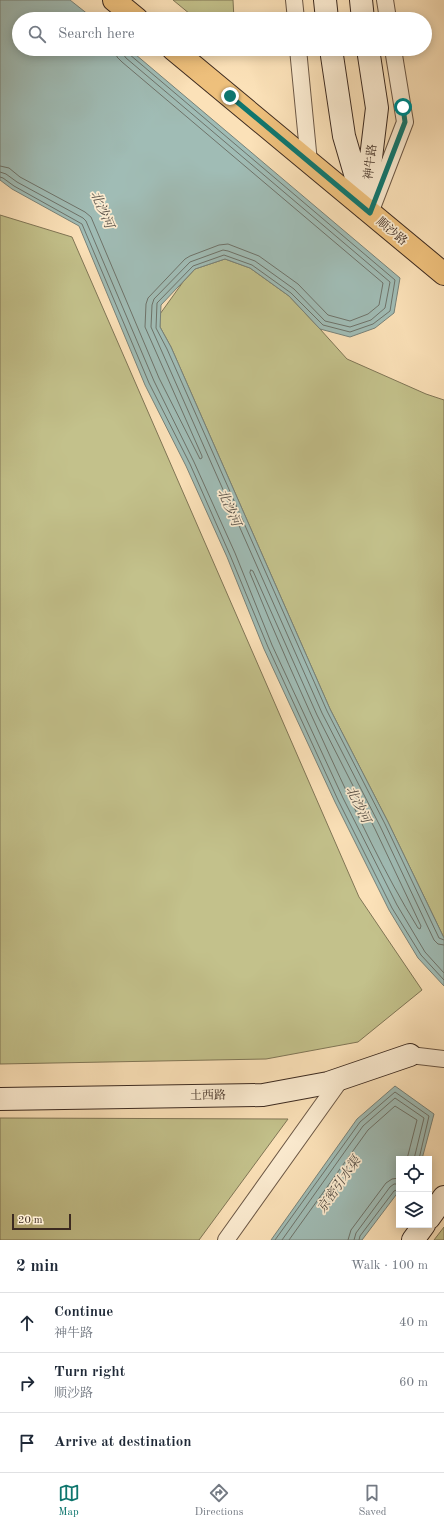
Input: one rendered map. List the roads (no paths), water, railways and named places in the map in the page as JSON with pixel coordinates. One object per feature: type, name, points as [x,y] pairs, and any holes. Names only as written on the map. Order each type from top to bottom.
[{"type":"main road","points":[[114,0],[129,12]]},
{"type":"main road","name":"顺沙路","points":[[181,56],[444,274]]},
{"type":"street","points":[[294,0],[295,12]]},
{"type":"street","points":[[325,0],[326,12]]},
{"type":"street","points":[[361,0],[363,12]]},
{"type":"street","points":[[385,0],[387,12]]},
{"type":"street","points":[[299,56],[309,162]]},
{"type":"street","name":"神牛路","points":[[333,56],[344,136],[368,211]]},
{"type":"street","name":"神牛路","points":[[368,211],[376,108],[369,56]]},
{"type":"street","name":"神牛路","points":[[368,211],[405,122],[394,56]]},
{"type":"street","points":[[410,1055],[444,1059]]},
{"type":"street","name":"土西路","points":[[0,1099],[263,1095],[328,1083],[410,1055]]},
{"type":"street","points":[[226,1240],[341,1079]]},
{"type":"street","points":[[432,1214],[444,1197]]},
{"type":"street","points":[[413,1240],[422,1228]]},
{"type":"water","name":"北沙河","points":[[0,0],[70,0],[85,12],[12,12],[12,56],[137,56],[400,278],[394,313],[375,328],[350,337],[320,329],[289,296],[250,268],[225,259],[195,269],[161,305],[160,327],[171,347],[330,709],[388,822],[444,938],[444,986],[418,958],[389,910],[335,802],[264,649],[227,557],[186,466],[145,385],[79,226],[12,189],[0,180]]},
{"type":"water","name":"京密引水渠","points":[[395,1086],[434,1114],[423,1156],[396,1156],[396,1195],[362,1240],[271,1240],[357,1119]]}]
